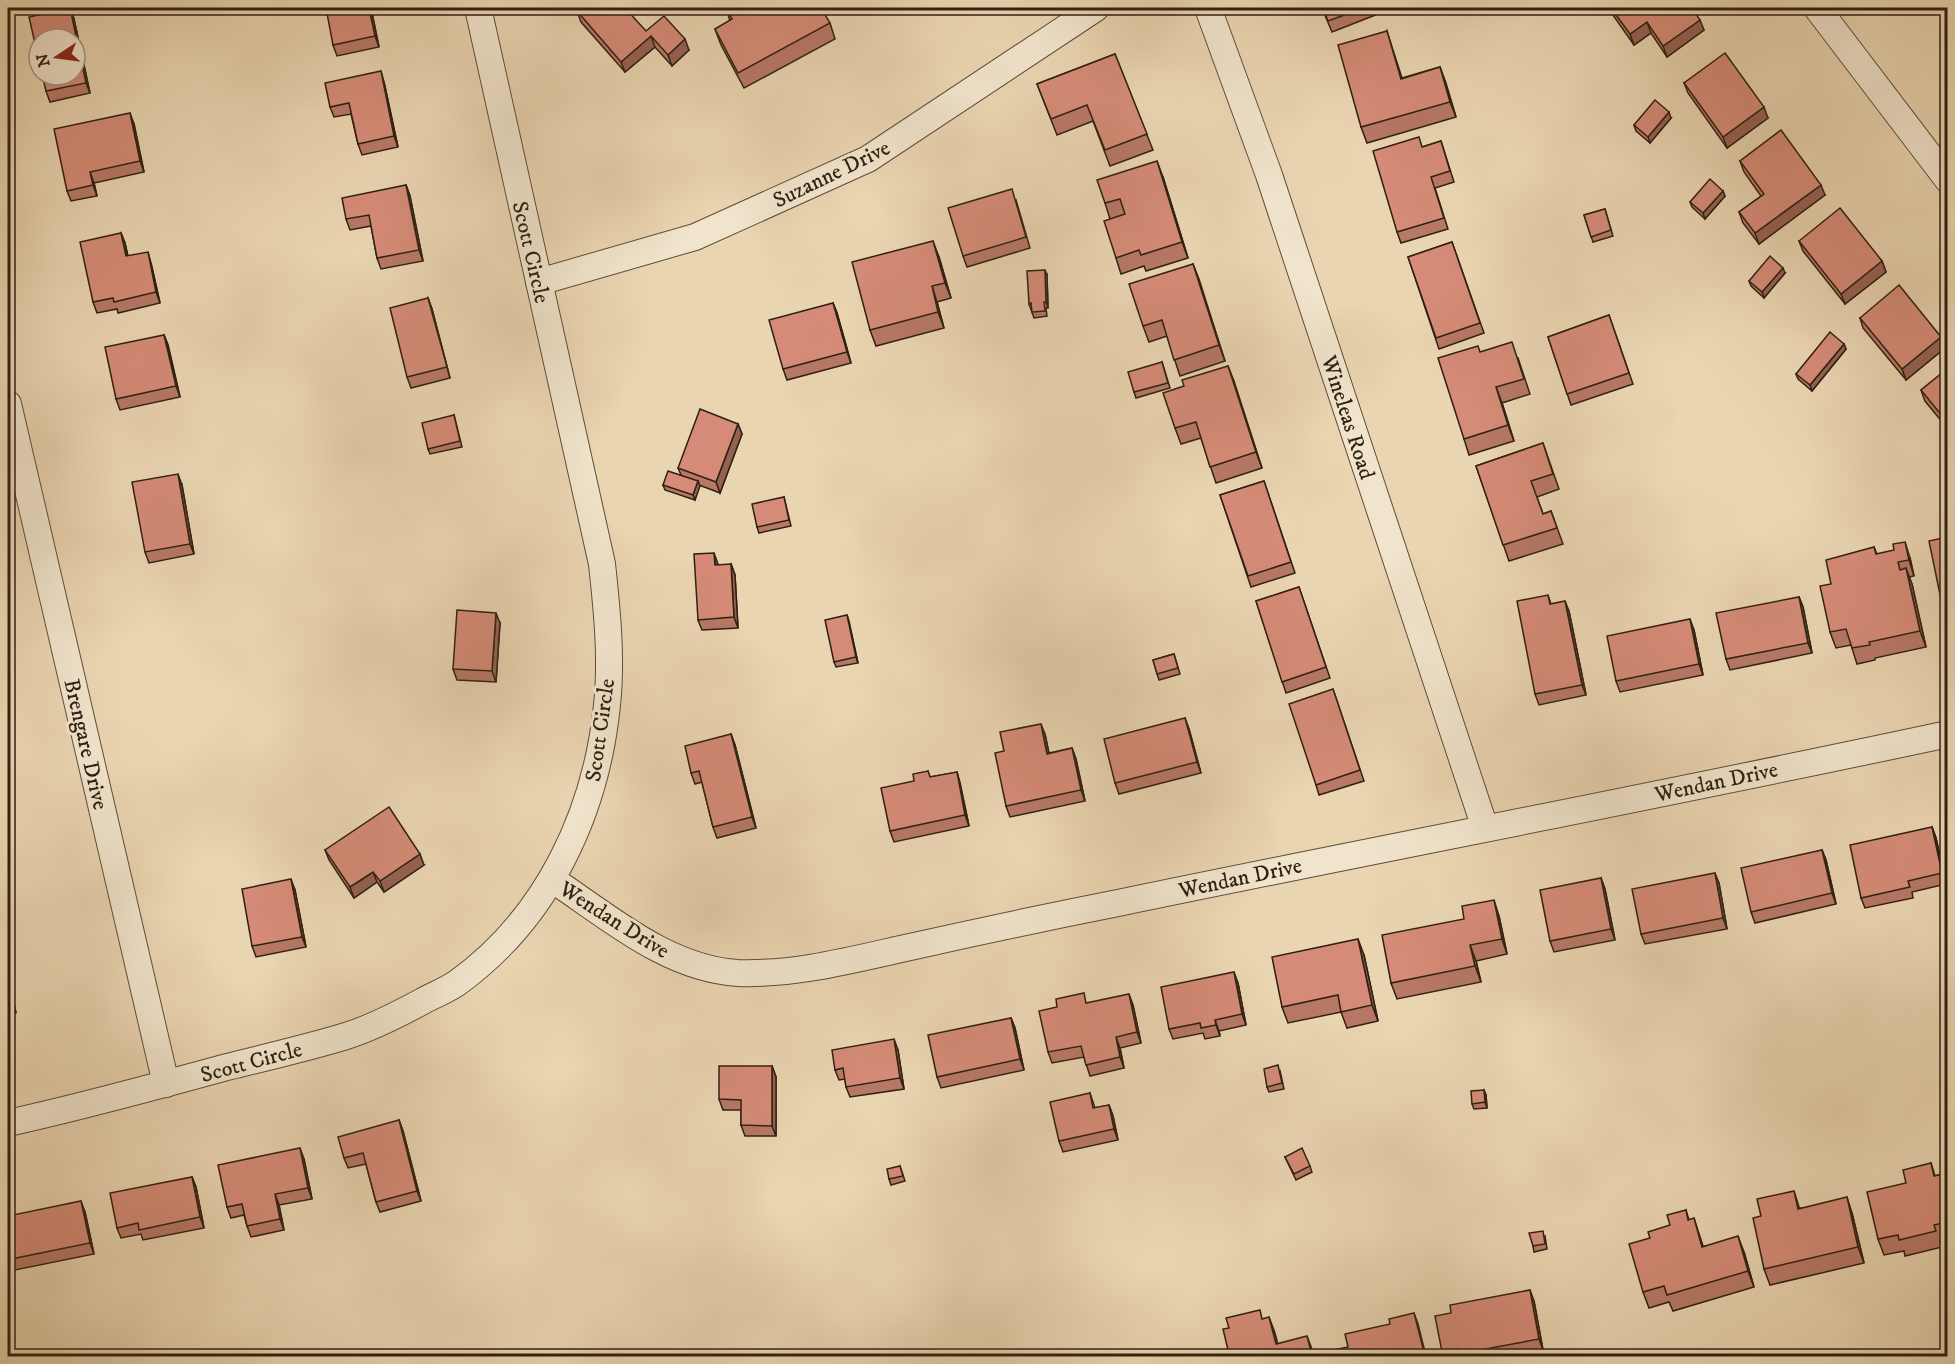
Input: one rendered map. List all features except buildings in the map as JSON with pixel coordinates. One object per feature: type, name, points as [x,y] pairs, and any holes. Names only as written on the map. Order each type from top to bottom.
[{"type":"street","name":"Scott Circle","points":[[8,1123],[166,1084],[348,1035],[404,1011],[456,984],[496,950],[526,919],[553,880],[591,789],[607,704],[608,653],[602,564],[478,8]]},
{"type":"street","name":"Suzanne Drive","points":[[539,282],[695,237],[868,159],[1096,8]]},
{"type":"street","name":"Wineleas Road","points":[[1208,8],[1269,175],[1485,828]]},
{"type":"street","points":[[1817,8],[1947,180]]},
{"type":"street","name":"Brengare Drive","points":[[8,404],[166,1084]]},
{"type":"street","name":"Wendan Drive","points":[[553,880],[641,940],[678,958],[709,968],[736,973],[769,972],[872,955],[1158,894],[1947,734]]}]
